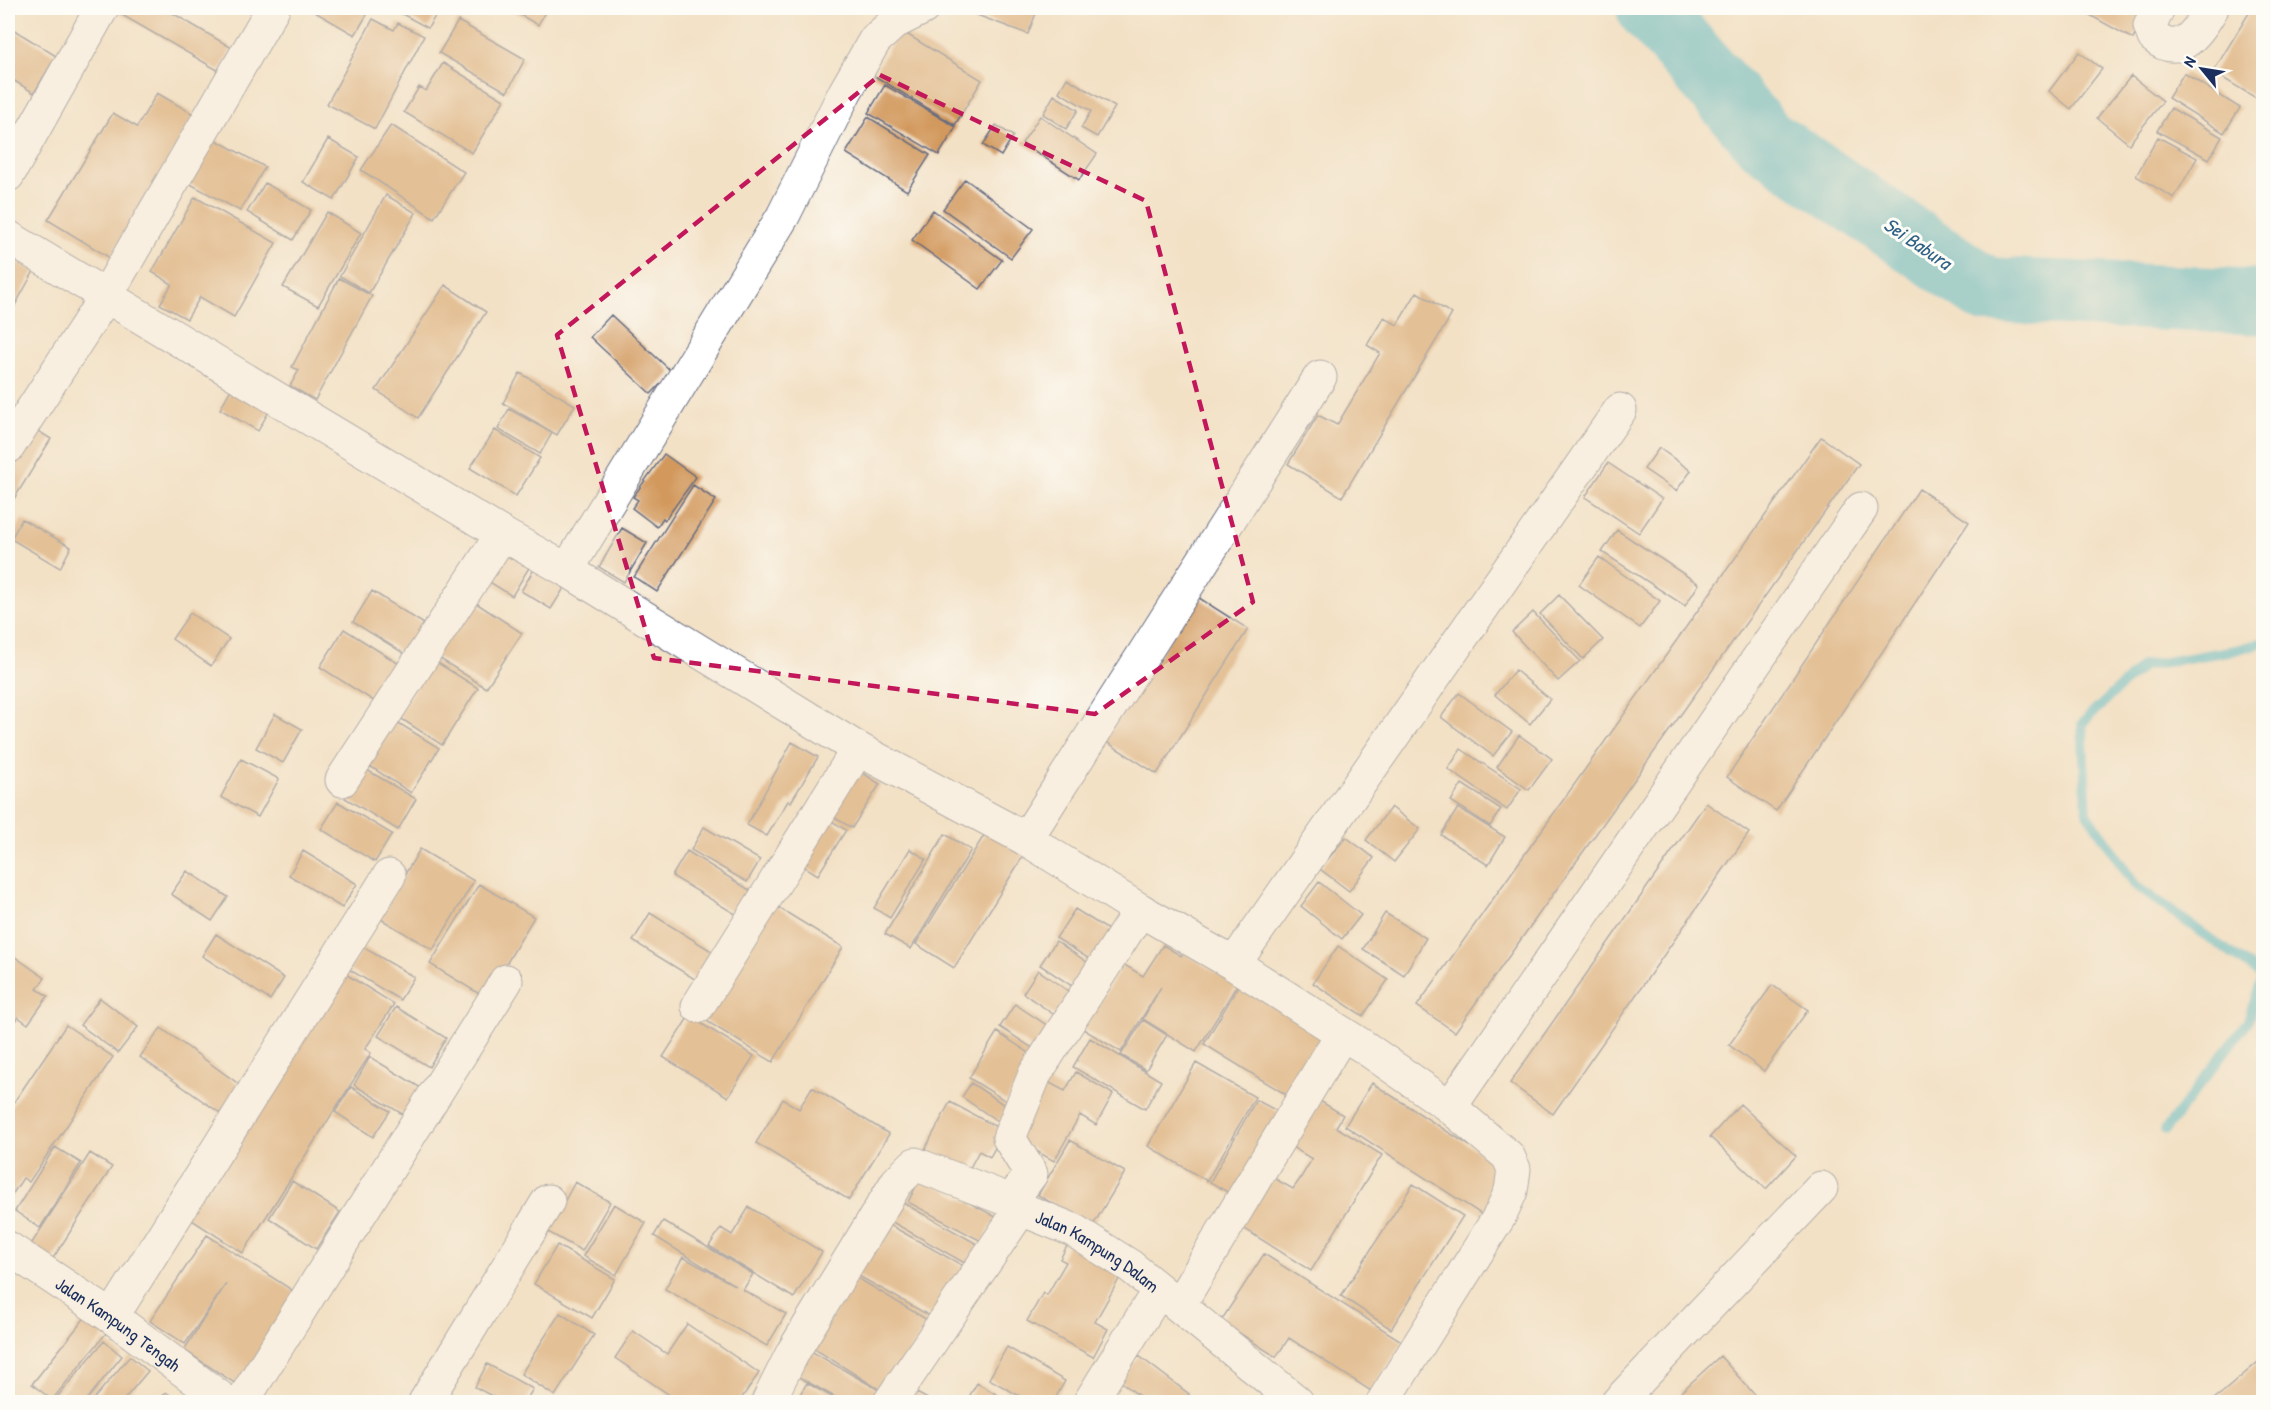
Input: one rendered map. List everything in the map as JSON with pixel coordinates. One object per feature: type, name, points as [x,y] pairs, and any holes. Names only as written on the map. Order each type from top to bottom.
[{"type":"street","points":[[8,175],[102,8]]},
{"type":"street","points":[[8,447],[106,296],[273,8]]},
{"type":"street","points":[[567,570],[783,216],[845,92],[875,40],[895,22],[923,8]]},
{"type":"street","points":[[2158,8],[2150,26],[2154,37],[2169,46],[2180,46],[2194,35],[2212,8]]},
{"type":"street","points":[[8,237],[502,534],[567,570],[858,749],[1026,839],[1140,910],[1234,964],[1450,1107],[1508,1156],[1514,1169],[1511,1191],[1498,1217],[1383,1402]]},
{"type":"street","points":[[1026,839],[1320,377]]},
{"type":"street","points":[[1234,964],[1620,410]]},
{"type":"street","points":[[1450,1107],[1861,509]]},
{"type":"street","points":[[342,780],[502,534]]},
{"type":"street","points":[[698,1006],[858,749]]},
{"type":"street","points":[[112,1317],[389,876]]},
{"type":"street","points":[[768,1402],[794,1352],[897,1182],[915,1164],[1016,1205],[1031,1174],[1009,1138],[1035,1074],[1140,910]]},
{"type":"street","points":[[242,1402],[506,981]]},
{"type":"street","points":[[1090,1402],[1169,1298],[1342,1034]]},
{"type":"street","points":[[1618,1402],[1821,1188]]},
{"type":"street","points":[[425,1402],[549,1201]]},
{"type":"street","name":"Jalan Kampung Dalam","points":[[890,1402],[1016,1205],[1073,1230],[1130,1266],[1297,1402]]},
{"type":"street","name":"Jalan Kampung Tengah","points":[[8,1248],[112,1317],[226,1402]]},
{"type":"highlighted area","points":[[880,75],[1146,201],[1253,602],[1095,714],[654,658],[557,335]]},
{"type":"building","points":[[110,8],[164,8],[232,48],[219,71]]},
{"type":"building","points":[[308,8],[371,8],[355,35]]},
{"type":"building","points":[[391,8],[440,8],[428,28]]},
{"type":"building","points":[[508,8],[547,8],[538,25]]},
{"type":"building","points":[[958,8],[1038,8],[1028,34]]},
{"type":"building","points":[[2077,8],[2151,8],[2133,39]]},
{"type":"building","points":[[2252,8],[2264,8],[2264,103],[2213,72]]},
{"type":"building","points":[[373,19],[394,30],[398,23],[424,36],[375,129],[327,104]]},
{"type":"building","points":[[458,21],[525,59],[507,92],[439,53]]},
{"type":"building","points":[[8,26],[56,56],[34,93],[8,77]]},
{"type":"building","points":[[900,30],[982,80],[955,125],[873,75]]},
{"type":"building","points":[[2079,52],[2102,69],[2071,109],[2049,91]]},
{"type":"building","points":[[443,63],[504,100],[472,153],[404,112],[419,87],[426,91]]},
{"type":"building","points":[[2184,73],[2240,108],[2224,133],[2168,98]]},
{"type":"building","points":[[2131,76],[2163,101],[2129,144],[2097,118]]},
{"type":"building","points":[[1067,78],[1115,107],[1097,137],[1081,128],[1091,111],[1059,92]]},
{"type":"building","points":[[885,85],[956,127],[939,155],[868,113]]},
{"type":"building","points":[[157,93],[195,115],[110,258],[48,220],[113,113],[137,127]]},
{"type":"building","points":[[1054,95],[1078,110],[1066,129],[1043,114]]},
{"type":"building","points":[[2171,108],[2222,137],[2209,159],[2157,131]]},
{"type":"building","points":[[1040,116],[1097,154],[1079,180],[1022,143]]},
{"type":"building","points":[[868,117],[930,155],[907,191],[846,153]]},
{"type":"building","points":[[391,125],[464,172],[434,218],[361,170]]},
{"type":"building","points":[[996,125],[1013,136],[1001,156],[983,145]]},
{"type":"building","points":[[207,135],[265,167],[240,211],[183,180]]},
{"type":"building","points":[[2158,137],[2197,158],[2174,198],[2136,176]]},
{"type":"building","points":[[328,139],[359,157],[334,200],[303,182]]},
{"type":"building","points":[[965,179],[1033,229],[1011,258],[943,209]]},
{"type":"building","points":[[265,183],[311,210],[293,240],[247,212]]},
{"type":"building","points":[[386,195],[416,213],[369,293],[340,276]]},
{"type":"building","points":[[195,197],[276,243],[234,317],[200,297],[187,319],[160,304],[172,284],[152,272]]},
{"type":"building","points":[[933,210],[1002,260],[980,289],[912,240]]},
{"type":"building","points":[[327,212],[361,233],[318,306],[283,287]]},
{"type":"building","points":[[8,256],[34,271],[8,318]]},
{"type":"building","points":[[339,278],[372,296],[315,400],[290,386],[299,370],[292,367]]},
{"type":"building","points":[[445,285],[486,312],[418,418],[376,390]]},
{"type":"building","points":[[1417,292],[1452,314],[1342,497],[1288,464],[1318,415],[1337,425],[1380,353],[1367,345],[1384,317],[1397,325]]},
{"type":"building","points":[[611,315],[672,372],[651,394],[590,337]]},
{"type":"building","points":[[520,373],[575,405],[557,435],[503,403]]},
{"type":"building","points":[[237,378],[275,400],[258,431],[220,409]]},
{"type":"building","points":[[509,409],[552,433],[540,454],[498,429]]},
{"type":"building","points":[[35,429],[51,439],[14,499],[8,495],[8,471]]},
{"type":"building","points":[[495,430],[540,458],[516,496],[470,468]]},
{"type":"building","points":[[1821,437],[1859,464],[1455,1032],[1417,1006]]},
{"type":"building","points":[[1659,448],[1691,471],[1676,491],[1644,469]]},
{"type":"building","points":[[664,454],[696,477],[665,520],[663,518],[657,527],[632,508],[638,500],[633,497]]},
{"type":"building","points":[[1608,463],[1662,499],[1639,533],[1585,497]]},
{"type":"building","points":[[693,485],[716,500],[657,592],[634,577]]},
{"type":"building","points":[[1919,489],[1969,522],[1776,811],[1727,777]]},
{"type":"building","points":[[22,519],[71,547],[60,568],[11,539]]},
{"type":"building","points":[[622,528],[647,543],[624,582],[599,567]]},
{"type":"building","points":[[1617,530],[1699,584],[1685,606],[1602,552]]},
{"type":"building","points":[[509,547],[533,561],[512,596],[488,581]]},
{"type":"building","points":[[1599,557],[1660,601],[1640,628],[1579,585]]},
{"type":"building","points":[[540,559],[571,577],[551,609],[521,591]]},
{"type":"building","points":[[372,591],[432,629],[413,659],[353,622]]},
{"type":"building","points":[[1559,595],[1603,640],[1583,659],[1540,614]]},
{"type":"building","points":[[1196,596],[1248,629],[1157,774],[1105,741]]},
{"type":"building","points":[[473,601],[522,633],[486,688],[434,655]]},
{"type":"building","points":[[1533,612],[1580,661],[1558,681],[1512,632]]},
{"type":"building","points":[[190,613],[229,639],[211,666],[172,639]]},
{"type":"building","points":[[344,629],[404,667],[380,705],[320,667]]},
{"type":"building","points":[[433,660],[478,688],[442,745],[397,716]]},
{"type":"building","points":[[1515,670],[1550,699],[1530,724],[1495,695]]},
{"type":"building","points":[[1459,693],[1512,732],[1493,756],[1441,717]]},
{"type":"building","points":[[275,714],[302,729],[283,763],[256,748]]},
{"type":"building","points":[[392,719],[439,748],[411,793],[365,763]]},
{"type":"building","points":[[1519,735],[1552,759],[1529,790],[1497,767]]},
{"type":"building","points":[[792,742],[818,757],[767,836],[747,825]]},
{"type":"building","points":[[1461,749],[1521,789],[1507,810],[1448,769]]},
{"type":"building","points":[[241,759],[279,779],[258,817],[221,797]]},
{"type":"building","points":[[362,767],[416,799],[398,830],[345,798]]},
{"type":"building","points":[[858,770],[880,784],[852,828],[830,815]]},
{"type":"building","points":[[1462,784],[1501,809],[1490,826],[1451,801]]},
{"type":"building","points":[[338,802],[392,834],[375,862],[321,829]]},
{"type":"building","points":[[1706,803],[1749,833],[1553,1114],[1510,1083]]},
{"type":"building","points":[[1391,807],[1420,829],[1394,862],[1366,840]]},
{"type":"building","points":[[1458,808],[1505,837],[1488,865],[1441,835]]},
{"type":"building","points":[[827,818],[846,830],[818,875],[800,864]]},
{"type":"building","points":[[704,827],[760,860],[747,882],[691,850]]},
{"type":"building","points":[[988,829],[1025,853],[954,968],[916,944]]},
{"type":"building","points":[[945,834],[971,850],[911,949],[885,934]]},
{"type":"building","points":[[1346,837],[1374,858],[1349,891],[1320,869]]},
{"type":"building","points":[[420,849],[474,881],[433,950],[379,918]]},
{"type":"building","points":[[910,849],[926,859],[890,918],[874,908]]},
{"type":"building","points":[[303,851],[357,884],[342,908],[289,875]]},
{"type":"building","points":[[687,851],[751,891],[737,915],[672,876]]},
{"type":"building","points":[[187,871],[228,897],[212,921],[171,894]]},
{"type":"building","points":[[1319,882],[1361,915],[1342,939],[1301,906]]},
{"type":"building","points":[[479,884],[534,917],[486,998],[430,964]]},
{"type":"building","points":[[771,903],[843,947],[773,1062],[700,1017]]},
{"type":"building","points":[[1075,909],[1121,938],[1102,967],[1056,938]]},
{"type":"building","points":[[650,913],[718,955],[701,983],[633,941]]},
{"type":"building","points":[[1385,913],[1426,938],[1404,975],[1363,949]]},
{"type":"building","points":[[216,934],[284,978],[270,1000],[202,956]]},
{"type":"building","points":[[1056,941],[1100,971],[1084,994],[1040,965]]},
{"type":"building","points":[[1163,945],[1181,956],[1183,952],[1237,985],[1196,1052],[1143,1019],[1161,987],[1121,1052],[1083,1029],[1123,964],[1143,976]]},
{"type":"building","points":[[1338,946],[1388,980],[1363,1016],[1313,983]]},
{"type":"building","points":[[363,947],[414,977],[400,1000],[350,970]]},
{"type":"building","points":[[8,952],[45,978],[37,989],[48,996],[28,1024],[18,1017],[10,1027],[8,1025]]},
{"type":"building","points":[[1038,970],[1078,998],[1063,1021],[1023,993]]},
{"type":"building","points":[[344,973],[394,1004],[365,1049],[371,1053],[243,1253],[184,1215]]},
{"type":"building","points":[[1242,980],[1332,1035],[1293,1099],[1204,1044]]},
{"type":"building","points":[[1772,985],[1808,1010],[1764,1071],[1729,1045]]},
{"type":"building","points":[[100,998],[138,1027],[118,1053],[80,1025]]},
{"type":"building","points":[[1015,1004],[1051,1028],[1037,1051],[1000,1027]]},
{"type":"building","points":[[396,1007],[446,1038],[429,1067],[378,1036]]},
{"type":"building","points":[[689,1016],[754,1056],[728,1097],[663,1057]]},
{"type":"building","points":[[1143,1020],[1167,1035],[1146,1070],[1121,1055]]},
{"type":"building","points":[[66,1025],[113,1057],[29,1182],[23,1178],[8,1201],[8,1111]]},
{"type":"building","points":[[161,1028],[240,1085],[220,1113],[140,1057]]},
{"type":"building","points":[[997,1032],[1034,1056],[1006,1101],[969,1078]]},
{"type":"building","points":[[1090,1038],[1161,1081],[1145,1109],[1073,1067]]},
{"type":"building","points":[[370,1057],[421,1088],[404,1115],[354,1085]]},
{"type":"building","points":[[1196,1063],[1255,1097],[1207,1181],[1148,1146]]},
{"type":"building","points":[[1076,1072],[1113,1094],[1096,1125],[1080,1115],[1054,1161],[1015,1139],[1048,1082],[1065,1091]]},
{"type":"building","points":[[971,1083],[1009,1108],[999,1122],[962,1097]]},
{"type":"building","points":[[1372,1083],[1512,1173],[1484,1216],[1345,1126]]},
{"type":"building","points":[[351,1087],[390,1111],[373,1137],[335,1112]]},
{"type":"building","points":[[812,1087],[889,1134],[849,1200],[756,1143],[783,1099],[799,1109]]},
{"type":"building","points":[[1256,1100],[1281,1113],[1234,1196],[1210,1182]]},
{"type":"building","points":[[1320,1101],[1343,1115],[1336,1127],[1382,1155],[1311,1271],[1240,1226],[1270,1176],[1293,1189],[1300,1179],[1312,1159],[1292,1147]]},
{"type":"building","points":[[950,1102],[1004,1131],[990,1157],[979,1151],[966,1175],[923,1153]]},
{"type":"building","points":[[1740,1104],[1796,1156],[1766,1189],[1710,1137]]},
{"type":"building","points":[[1070,1140],[1125,1172],[1092,1227],[1038,1195]]},
{"type":"building","points":[[55,1147],[81,1163],[40,1228],[15,1211]]},
{"type":"building","points":[[90,1153],[112,1167],[50,1263],[28,1249]]},
{"type":"building","points":[[921,1177],[996,1217],[983,1242],[908,1202]]},
{"type":"building","points":[[292,1181],[340,1212],[316,1249],[269,1218]]},
{"type":"building","points":[[575,1182],[610,1202],[582,1251],[548,1232]]},
{"type":"building","points":[[1413,1184],[1463,1216],[1391,1329],[1341,1296]]},
{"type":"building","points":[[898,1200],[979,1245],[968,1265],[887,1219]]},
{"type":"building","points":[[614,1204],[646,1223],[616,1275],[583,1256]]},
{"type":"building","points":[[749,1207],[822,1252],[794,1298],[709,1246],[721,1228],[732,1235]]},
{"type":"building","points":[[663,1221],[753,1274],[743,1290],[786,1314],[767,1346],[665,1289],[683,1257],[736,1286],[654,1236]]},
{"type":"building","points":[[886,1223],[967,1268],[937,1320],[857,1275]]},
{"type":"building","points":[[207,1235],[298,1294],[239,1386],[184,1350],[226,1284],[185,1344],[150,1321]]},
{"type":"building","points":[[1073,1235],[1127,1265],[1095,1322],[1108,1329],[1093,1357],[1027,1321],[1043,1293],[1047,1295],[1066,1262],[1060,1259]]},
{"type":"building","points":[[557,1245],[615,1279],[592,1318],[534,1284]]},
{"type":"building","points":[[1264,1254],[1403,1342],[1371,1391],[1289,1338],[1276,1357],[1221,1321]]},
{"type":"building","points":[[856,1277],[929,1321],[885,1393],[813,1348]]},
{"type":"building","points":[[8,1290],[14,1296],[8,1304]]},
{"type":"building","points":[[560,1313],[594,1335],[555,1396],[521,1374]]},
{"type":"building","points":[[87,1315],[108,1331],[52,1400],[32,1384]]},
{"type":"building","points":[[687,1324],[759,1373],[739,1402],[680,1402],[615,1358],[633,1331],[667,1354]]},
{"type":"building","points":[[104,1341],[122,1356],[85,1402],[53,1402]]},
{"type":"building","points":[[1007,1347],[1065,1381],[1053,1402],[1030,1402],[989,1379]]},
{"type":"building","points":[[809,1350],[886,1394],[881,1402],[844,1402],[795,1375]]},
{"type":"building","points":[[130,1356],[148,1371],[122,1402],[91,1402]]},
{"type":"building","points":[[1139,1356],[1189,1394],[1183,1402],[1147,1402],[1120,1381]]},
{"type":"building","points":[[1720,1356],[1761,1402],[1683,1402],[1687,1399],[1681,1392]]},
{"type":"building","points":[[2264,1357],[2264,1402],[2210,1402],[2223,1392]]},
{"type":"building","points":[[487,1364],[533,1389],[525,1402],[503,1402],[475,1387]]},
{"type":"building","points":[[807,1383],[841,1402],[795,1402]]},
{"type":"building","points":[[977,1383],[1006,1400],[1009,1395],[1022,1402],[966,1402]]},
{"type":"building","points":[[166,1392],[179,1402],[158,1402]]},
{"type":"building","points":[[915,1392],[933,1402],[908,1402]]},
{"type":"waterway","name":"Sei Babura","points":[[1649,8],[1764,139],[1986,290],[2264,302]]},
{"type":"waterway","points":[[2165,1130],[2247,1023],[2263,976],[2136,886],[2087,813],[2082,723],[2142,666],[2235,650],[2264,642]]}]
